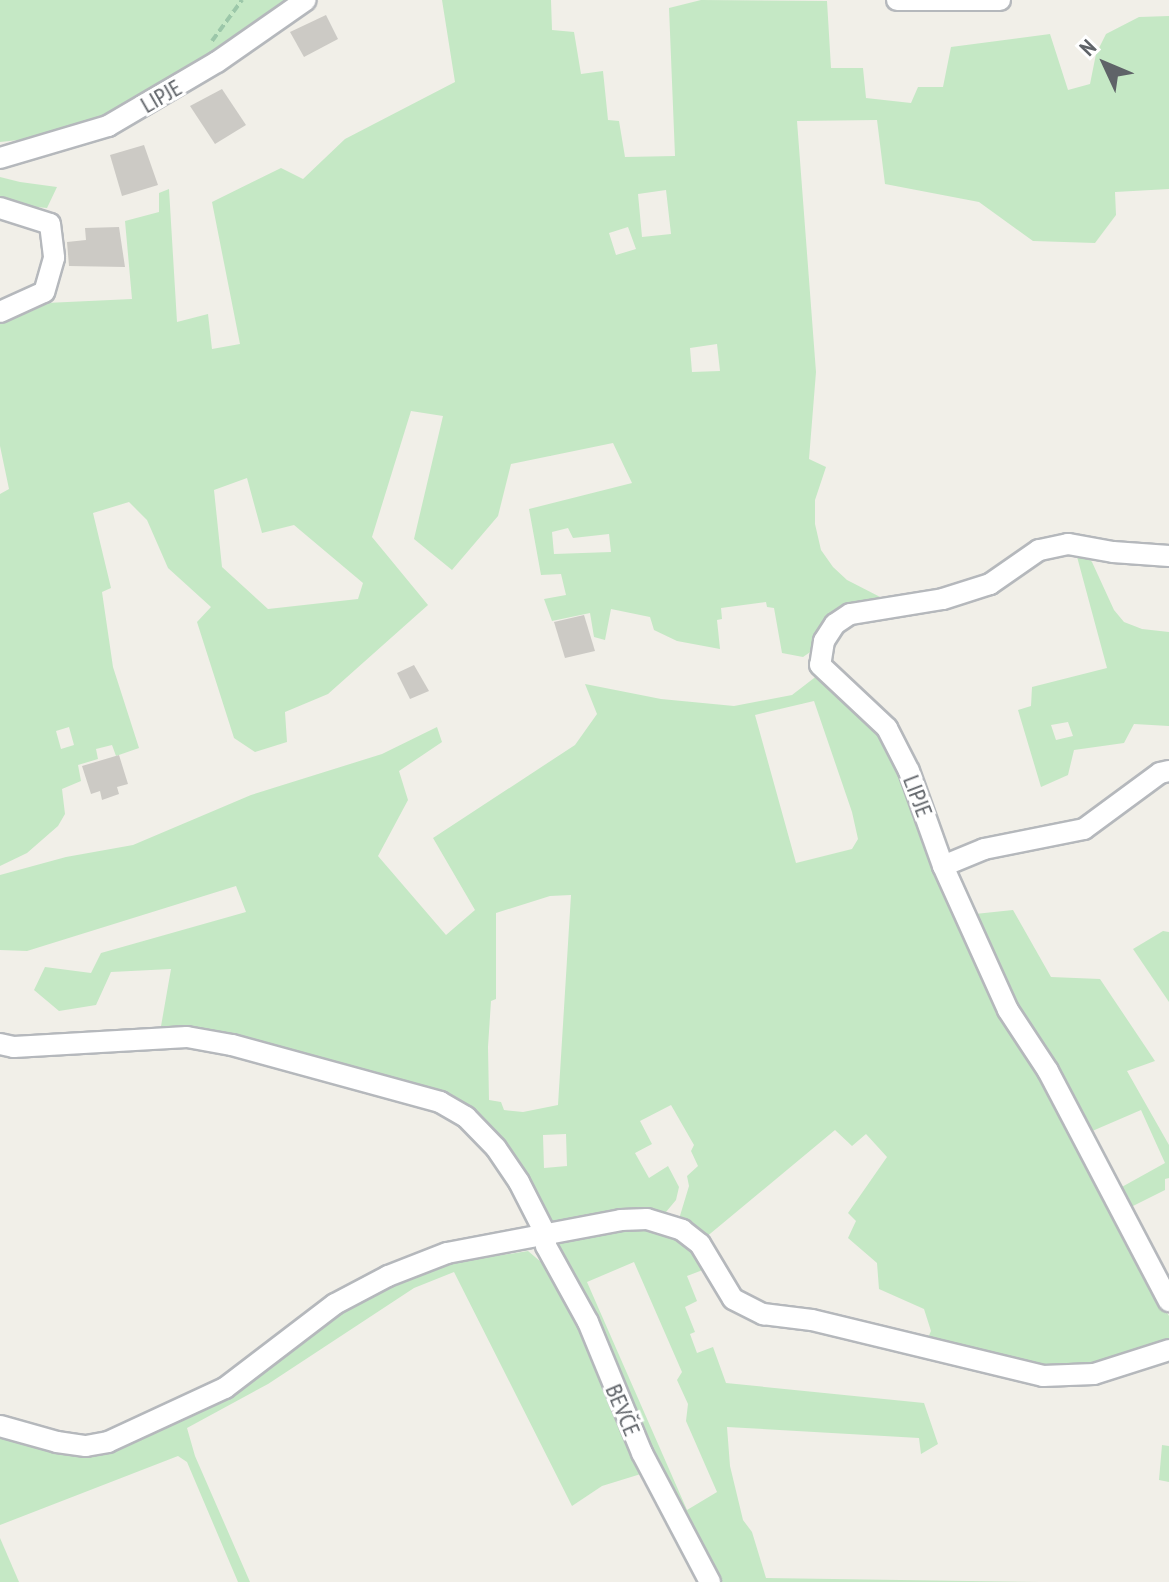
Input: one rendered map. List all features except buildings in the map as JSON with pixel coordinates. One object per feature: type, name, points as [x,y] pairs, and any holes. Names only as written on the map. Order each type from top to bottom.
[{"type":"street","name":"LIPJE","points":[[0,158],[108,126],[217,62],[306,0]]},
{"type":"street","points":[[897,0],[1000,0]]},
{"type":"street","points":[[0,208],[50,224],[54,258],[44,292],[0,312]]},
{"type":"street","name":"LIPJE","points":[[1169,556],[1113,552],[1068,544],[1039,550],[990,584],[943,599],[886,610],[867,609],[835,624],[824,641],[820,665],[887,728],[909,771],[943,866],[1008,1010],[1048,1071],[1169,1301]]},
{"type":"street","points":[[943,866],[984,849],[1084,829],[1160,773],[1169,771]]},
{"type":"street","name":"BEVČE","points":[[0,1044],[14,1047],[187,1037],[232,1045],[440,1102],[466,1117],[496,1148],[519,1182],[539,1237],[588,1322],[642,1453],[710,1582]]},
{"type":"street","points":[[0,1426],[57,1442],[86,1446],[108,1442],[225,1388],[335,1304],[388,1276],[447,1253],[539,1237],[584,1225],[647,1219],[682,1230],[700,1244],[733,1299],[763,1314],[812,1320],[1043,1376],[1094,1374],[1169,1350]]},
{"type":"green space","points":[[0,0],[290,0],[204,61],[125,108],[89,123],[28,139],[0,142]]},
{"type":"green space","points":[[442,0],[551,0],[552,30],[574,32],[581,74],[603,71],[608,120],[619,121],[625,157],[675,156],[669,8],[701,0],[827,1],[831,68],[863,68],[866,98],[911,103],[918,87],[943,87],[951,47],[1050,34],[1068,90],[1090,84],[1096,54],[1106,34],[1139,17],[1169,16],[1169,189],[1115,192],[1116,215],[1095,243],[1033,241],[979,202],[885,184],[877,120],[797,121],[816,372],[809,459],[826,467],[815,500],[815,524],[821,550],[833,567],[847,580],[886,600],[803,657],[782,653],[774,608],[767,607],[766,602],[721,608],[722,619],[717,620],[720,649],[677,641],[654,630],[650,617],[611,609],[605,640],[594,637],[590,613],[552,621],[544,599],[566,595],[561,574],[541,575],[529,509],[632,483],[613,443],[511,464],[498,516],[452,570],[414,539],[443,416],[411,411],[372,537],[428,605],[328,694],[285,712],[287,742],[255,752],[234,738],[197,622],[211,607],[168,568],[147,520],[129,502],[93,513],[111,588],[102,592],[113,667],[139,748],[116,756],[112,745],[96,749],[98,759],[78,765],[81,781],[62,789],[65,814],[58,826],[27,853],[0,866],[0,494],[9,489],[0,446],[0,320],[46,303],[132,299],[125,221],[159,212],[159,193],[169,189],[177,322],[208,314],[212,349],[240,344],[212,202],[281,168],[303,179],[345,139],[455,82]],"holes":[[[666,190],[671,234],[642,237],[638,194]],[[628,227],[636,249],[616,255],[609,233]],[[717,344],[720,371],[692,372],[690,348]],[[247,478],[262,533],[294,525],[363,583],[358,599],[268,609],[222,567],[214,490]],[[568,528],[573,538],[609,534],[611,552],[554,554],[552,532]],[[69,727],[74,745],[61,749],[56,731]]]},
{"type":"green space","points":[[0,177],[57,187],[47,208],[16,205],[0,198]]},
{"type":"green space","points":[[1076,553],[1084,553],[1092,562],[1114,610],[1124,622],[1142,629],[1169,632],[1169,726],[1134,724],[1124,743],[1074,750],[1068,775],[1041,787],[1018,710],[1031,706],[1032,687],[1107,668]],"holes":[[[1068,722],[1073,736],[1056,740],[1051,725]]]},
{"type":"green space","points":[[818,675],[879,726],[1054,1098],[1169,1316],[1169,1341],[1115,1363],[1037,1368],[927,1340],[931,1331],[924,1309],[879,1289],[877,1263],[848,1238],[856,1221],[848,1213],[887,1157],[866,1134],[852,1146],[835,1130],[705,1238],[679,1219],[689,1186],[687,1176],[698,1166],[691,1151],[694,1145],[671,1105],[640,1121],[652,1144],[635,1153],[649,1178],[668,1166],[679,1187],[676,1200],[666,1212],[554,1225],[482,1124],[160,1032],[171,969],[111,972],[96,1005],[59,1011],[34,990],[45,967],[91,973],[101,953],[246,912],[236,886],[27,951],[0,950],[0,875],[66,857],[133,845],[251,795],[382,754],[437,727],[442,742],[399,771],[408,800],[378,856],[446,935],[475,910],[433,838],[575,745],[597,714],[585,684],[661,699],[734,706],[792,695]],"holes":[[[814,701],[852,812],[858,839],[852,849],[796,863],[755,715]],[[571,895],[558,1105],[523,1112],[504,1110],[501,1102],[489,1100],[491,1001],[496,999],[496,913],[550,896]],[[566,1134],[567,1166],[544,1168],[543,1135]]]},
{"type":"green space","points":[[1013,910],[1051,977],[1100,979],[1155,1061],[1127,1071],[1169,1145],[1169,1178],[1165,1179],[1165,1190],[1131,1207],[1120,1188],[1165,1163],[1141,1110],[1090,1132],[1015,1006],[975,914]]},
{"type":"green space","points":[[1163,931],[1169,932],[1169,1002],[1133,949]]},
{"type":"green space","points":[[642,1225],[680,1235],[708,1268],[687,1276],[697,1301],[685,1307],[695,1332],[690,1334],[697,1353],[713,1347],[726,1383],[924,1403],[938,1444],[921,1454],[919,1438],[727,1427],[730,1466],[743,1520],[752,1532],[766,1578],[1041,1582],[714,1582],[675,1505],[553,1238]],"holes":[[[634,1262],[682,1372],[677,1380],[688,1404],[686,1421],[717,1492],[687,1510],[587,1282]]]},
{"type":"green space","points":[[528,1251],[541,1262],[581,1323],[644,1473],[602,1486],[572,1506],[454,1272],[414,1288],[268,1384],[187,1428],[195,1456],[250,1582],[238,1582],[187,1462],[178,1456],[0,1525],[0,1432],[94,1453],[130,1444],[238,1388],[348,1306],[434,1266]]},
{"type":"green space","points":[[1162,1445],[1169,1446],[1169,1482],[1159,1480]]},
{"type":"green space","points":[[0,1538],[19,1582],[0,1582]]}]
